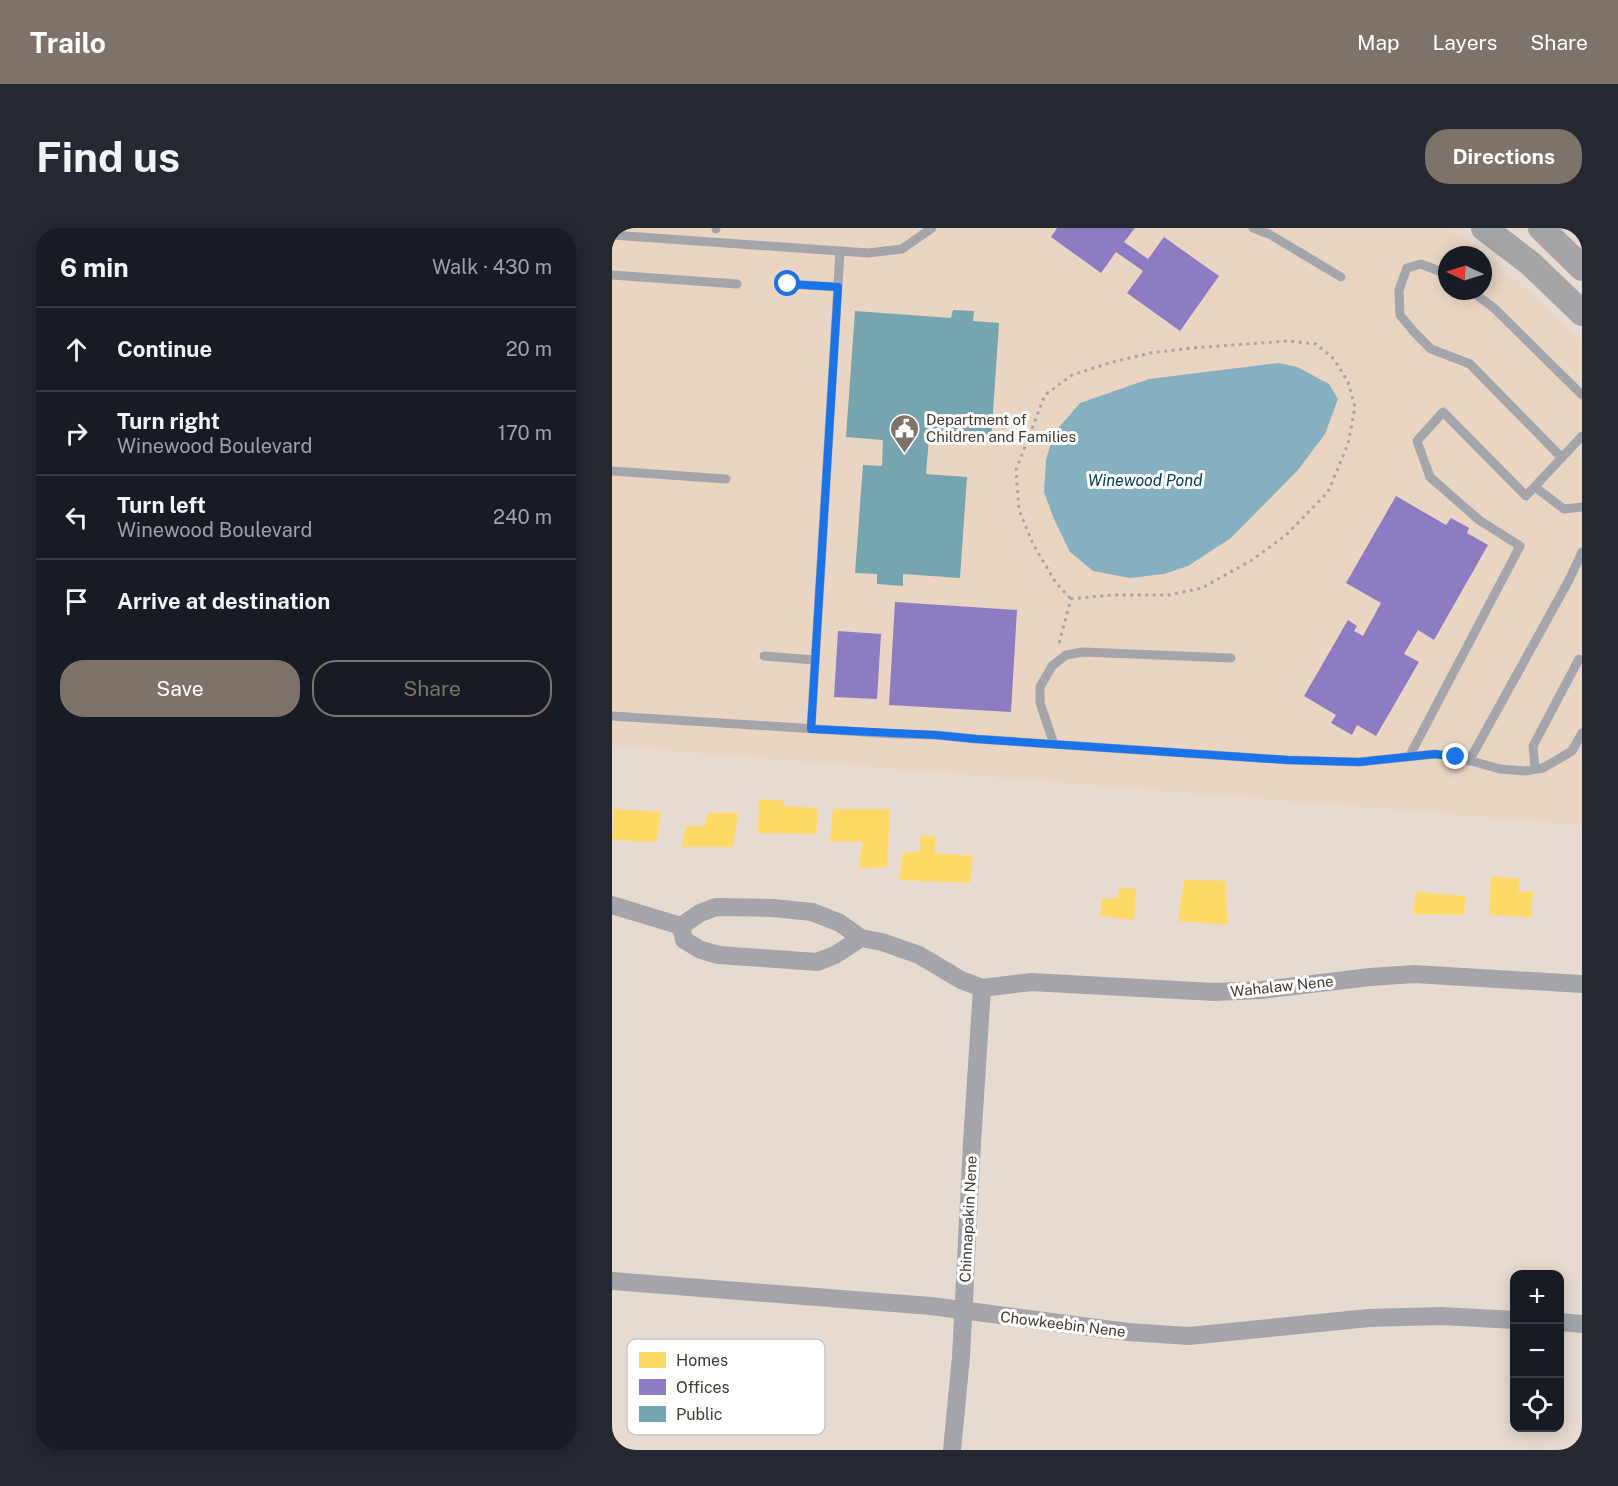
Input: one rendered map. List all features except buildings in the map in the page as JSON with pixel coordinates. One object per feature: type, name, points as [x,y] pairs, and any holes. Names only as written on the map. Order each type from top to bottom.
[{"type":"main road","points":[[1484,228],[1531,264],[1582,313]]},
{"type":"main road","points":[[1541,228],[1582,268]]},
{"type":"street","points":[[612,905],[681,926]]},
{"type":"street","points":[[681,926],[700,913],[716,907],[773,908],[812,912],[840,923],[861,938],[882,942],[919,955],[961,980],[982,988]]},
{"type":"street","points":[[681,926],[684,940],[700,950],[719,955],[817,962],[835,955],[861,938]]},
{"type":"street","name":"Wahalaw Nene","points":[[982,988],[1031,982],[1215,992],[1262,990],[1414,974],[1582,984]]},
{"type":"street","name":"Chinnapakin Nene","points":[[952,1450],[961,1358],[982,988]]},
{"type":"street","name":"Chowkeebin Nene","points":[[612,1281],[931,1306],[1128,1332],[1189,1336],[1369,1318],[1441,1316],[1510,1320]]},
{"type":"street","points":[[1564,1322],[1582,1324]]},
{"type":"lane","points":[[612,235],[868,254],[902,249],[932,228]]},
{"type":"lane","points":[[1253,228],[1269,234],[1341,277]]},
{"type":"lane","points":[[811,729],[840,252]]},
{"type":"lane","points":[[1438,271],[1421,264],[1407,268],[1399,290],[1400,315],[1431,349],[1470,364],[1562,458]]},
{"type":"lane","points":[[612,275],[737,284]]},
{"type":"lane","points":[[788,284],[838,287]]},
{"type":"lane","points":[[1483,300],[1582,395]]},
{"type":"lane","points":[[1409,757],[1520,546],[1479,520],[1430,477],[1417,441],[1443,412],[1526,496],[1582,436]]},
{"type":"lane","points":[[612,471],[726,479]]},
{"type":"lane","points":[[1535,487],[1564,509],[1582,507]]},
{"type":"lane","points":[[1469,760],[1569,580],[1582,552]]},
{"type":"lane","points":[[1054,744],[1040,703],[1040,687],[1052,666],[1066,655],[1083,652],[1231,658]]},
{"type":"lane","points":[[764,656],[816,660]]},
{"type":"lane","points":[[1535,769],[1533,746],[1579,659]]},
{"type":"lane","points":[[612,716],[1299,760],[1359,762],[1435,754],[1500,769],[1525,771],[1543,768],[1572,751],[1582,733]]},
{"type":"path","points":[[1288,340],[1316,344],[1334,359],[1348,382],[1355,407],[1348,444],[1328,492],[1286,535],[1252,560],[1202,588],[1168,595],[1071,598],[1056,584],[1033,544],[1018,510],[1016,470],[1045,395],[1072,375],[1109,363],[1161,352],[1288,340]]},
{"type":"path","points":[[1052,666],[1071,598]]},
{"type":"shaded area","points":[[612,228],[1448,228],[1459,234],[1474,246],[1438,246],[1438,300],[1492,300],[1492,261],[1582,340],[1582,825],[612,746]]},
{"type":"water","name":"Winewood Pond","points":[[1279,363],[1297,367],[1329,384],[1338,399],[1325,434],[1298,470],[1231,538],[1188,566],[1164,574],[1130,578],[1093,571],[1070,552],[1044,492],[1046,460],[1054,433],[1080,403],[1149,379]]},
{"type":"place","name":"Department of Children and Families","points":[[905,454]]},
{"type":"route","points":[[788,284],[838,287],[811,729],[960,736],[976,739],[1288,760],[1359,762],[1435,754],[1456,757]]}]
